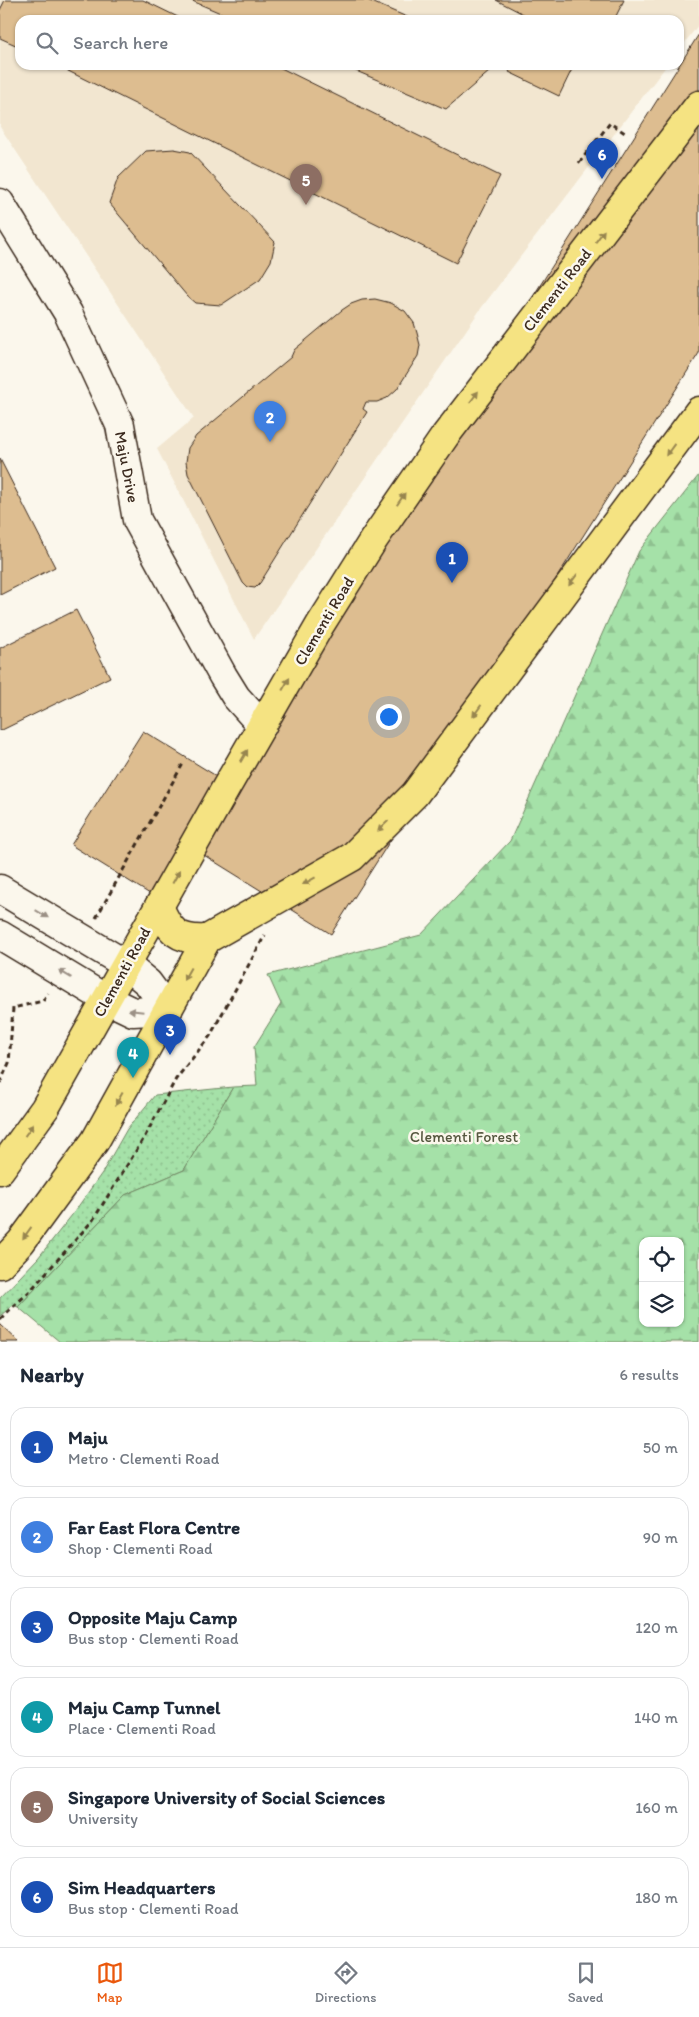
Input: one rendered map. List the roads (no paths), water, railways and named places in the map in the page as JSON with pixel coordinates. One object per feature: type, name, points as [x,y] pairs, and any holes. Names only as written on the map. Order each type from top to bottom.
[{"type":"main road","name":"Clementi Road","points":[[0,1170],[45,1108],[125,964],[320,625],[374,540],[445,436],[699,105]]},
{"type":"main road","points":[[159,906],[164,918],[175,934],[195,940],[207,939],[352,857],[415,794],[699,411]]},
{"type":"main road","points":[[0,1264],[21,1242],[96,1140],[207,939]]},
{"type":"street","name":"Maju Drive","points":[[0,203],[68,314],[120,425],[137,520],[223,676],[236,697],[262,726]]},
{"type":"street","points":[[0,889],[125,964],[148,983],[168,1010]]},
{"type":"street","points":[[0,934],[106,999],[132,1012],[168,1010]]},
{"type":"place","name":"Sim Headquarters","points":[[602,179]]},
{"type":"place","name":"Singapore University of Social Sciences","points":[[306,205]]},
{"type":"place","name":"Far East Flora Centre","points":[[270,442]]},
{"type":"place","name":"Maju","points":[[452,583]]},
{"type":"place","name":"Opposite Maju Camp","points":[[170,1055]]},
{"type":"place","name":"Maju Camp Tunnel","points":[[133,1078]]},
{"type":"park label","name":"Clementi Forest","points":[[464,1136]]}]
